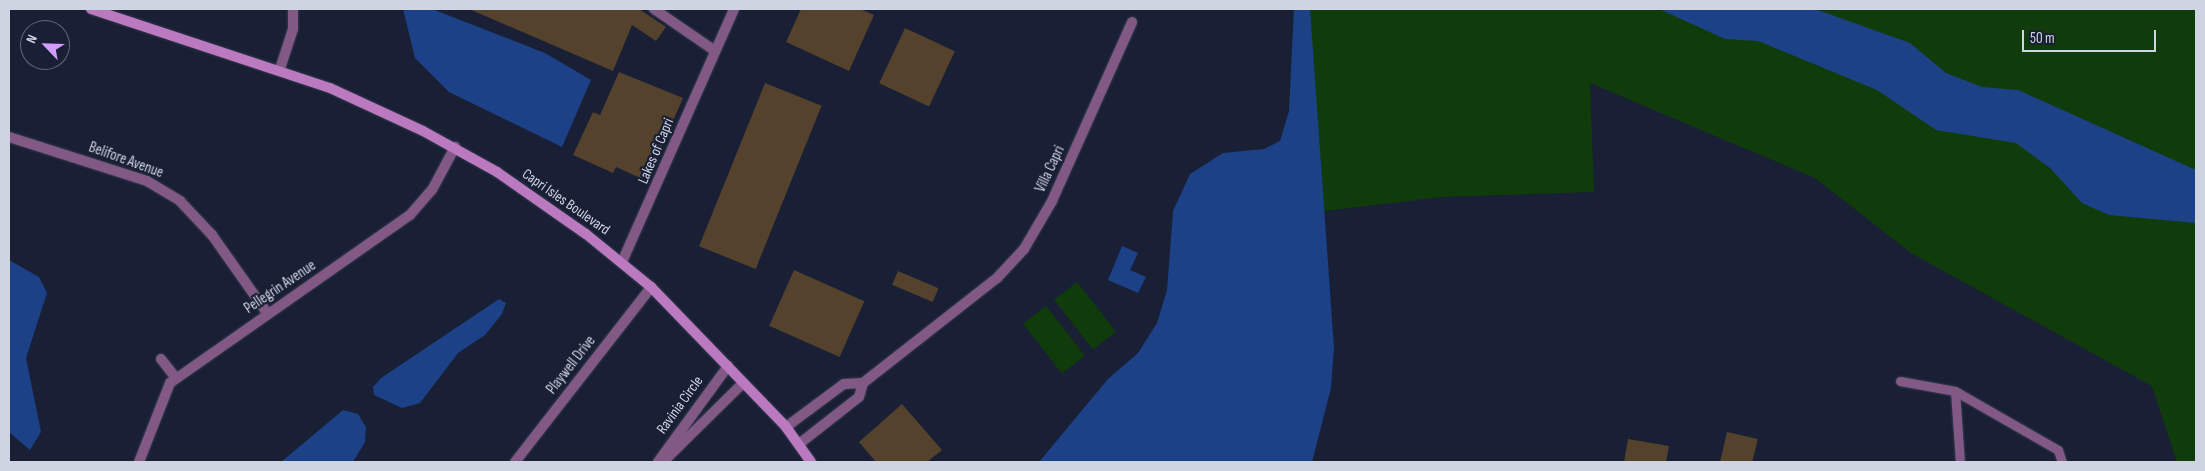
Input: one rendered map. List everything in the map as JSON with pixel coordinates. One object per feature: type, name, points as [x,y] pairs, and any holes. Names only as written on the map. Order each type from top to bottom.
[{"type":"street","name":"Capri Isles Boulevard","points":[[91,9],[280,70],[368,104],[455,148],[555,212],[622,262],[651,287],[786,427],[811,462]]},
{"type":"street","points":[[280,70],[293,28],[293,9]]},
{"type":"street","points":[[654,9],[715,51]]},
{"type":"street","name":"Lakes of Capri","points":[[622,262],[734,9]]},
{"type":"street","name":"Villa Capri","points":[[863,383],[962,306],[1009,266],[1038,226],[1132,22]]},
{"type":"street","name":"Belifore Avenue","points":[[9,136],[147,181],[180,200],[212,235],[267,313]]},
{"type":"street","name":"Pellegrin Avenue","points":[[139,462],[160,400],[176,378],[410,215],[432,190],[455,148]]},
{"type":"street","name":"Playwell Drive","points":[[515,462],[651,287]]},
{"type":"street","points":[[161,358],[176,378]]},
{"type":"street","name":"Ravinia Circle","points":[[658,462],[728,366]]},
{"type":"street","name":"Ravinia Circle","points":[[663,462],[743,383]]},
{"type":"street","points":[[786,427],[844,384],[863,383],[858,397],[799,444]]},
{"type":"lane","points":[[1900,381],[1954,391],[2058,450],[2062,462]]},
{"type":"lane","points":[[1954,391],[1960,462]]},
{"type":"green space","points":[[1294,9],[2196,9],[2196,462],[2177,462],[2152,386],[1911,253],[1815,178],[1590,83],[1594,192],[1442,197],[1324,211],[1289,111]]},
{"type":"green space","points":[[1077,282],[1116,332],[1093,349],[1054,300]]},
{"type":"green space","points":[[1046,306],[1085,356],[1062,373],[1023,324]]},
{"type":"water","points":[[403,9],[432,9],[545,53],[591,80],[562,147],[449,92],[415,58]]},
{"type":"water","points":[[1294,9],[1310,9],[1334,348],[1331,388],[1312,462],[1039,462],[1108,379],[1138,353],[1157,323],[1167,290],[1173,211],[1190,174],[1223,153],[1264,149],[1280,141],[1289,111]]},
{"type":"water","points":[[1659,9],[1815,9],[1910,43],[1946,73],[1982,87],[2018,90],[2196,170],[2196,223],[2109,215],[2082,203],[2050,168],[2016,143],[1936,130],[1877,90],[1758,41],[1725,39]]},
{"type":"water","points":[[1122,246],[1138,253],[1130,270],[1146,277],[1138,293],[1108,280]]},
{"type":"water","points":[[9,260],[39,277],[47,293],[26,358],[41,432],[30,450],[9,432]]},
{"type":"water","points":[[499,299],[506,303],[502,314],[485,335],[458,353],[420,403],[402,408],[374,395],[373,387],[381,378]]},
{"type":"water","points":[[343,410],[358,414],[366,427],[365,442],[353,462],[281,462]]},
{"type":"building","points":[[469,9],[639,9],[666,27],[656,41],[632,25],[613,71]]},
{"type":"building","points":[[801,9],[860,9],[874,15],[849,71],[786,42]]},
{"type":"building","points":[[905,28],[955,51],[929,107],[879,83]]},
{"type":"building","points":[[619,72],[683,98],[647,181],[616,167],[613,173],[573,155],[593,112],[600,115]]},
{"type":"building","points":[[765,83],[822,106],[756,269],[699,246]]},
{"type":"building","points":[[794,270],[864,301],[840,357],[769,326]]},
{"type":"building","points":[[898,271],[939,288],[933,302],[892,285]]},
{"type":"building","points":[[902,404],[942,450],[927,462],[876,462],[859,442]]},
{"type":"building","points":[[1727,432],[1758,439],[1752,462],[1720,462]]},
{"type":"building","points":[[1628,439],[1669,446],[1666,462],[1624,462]]}]
